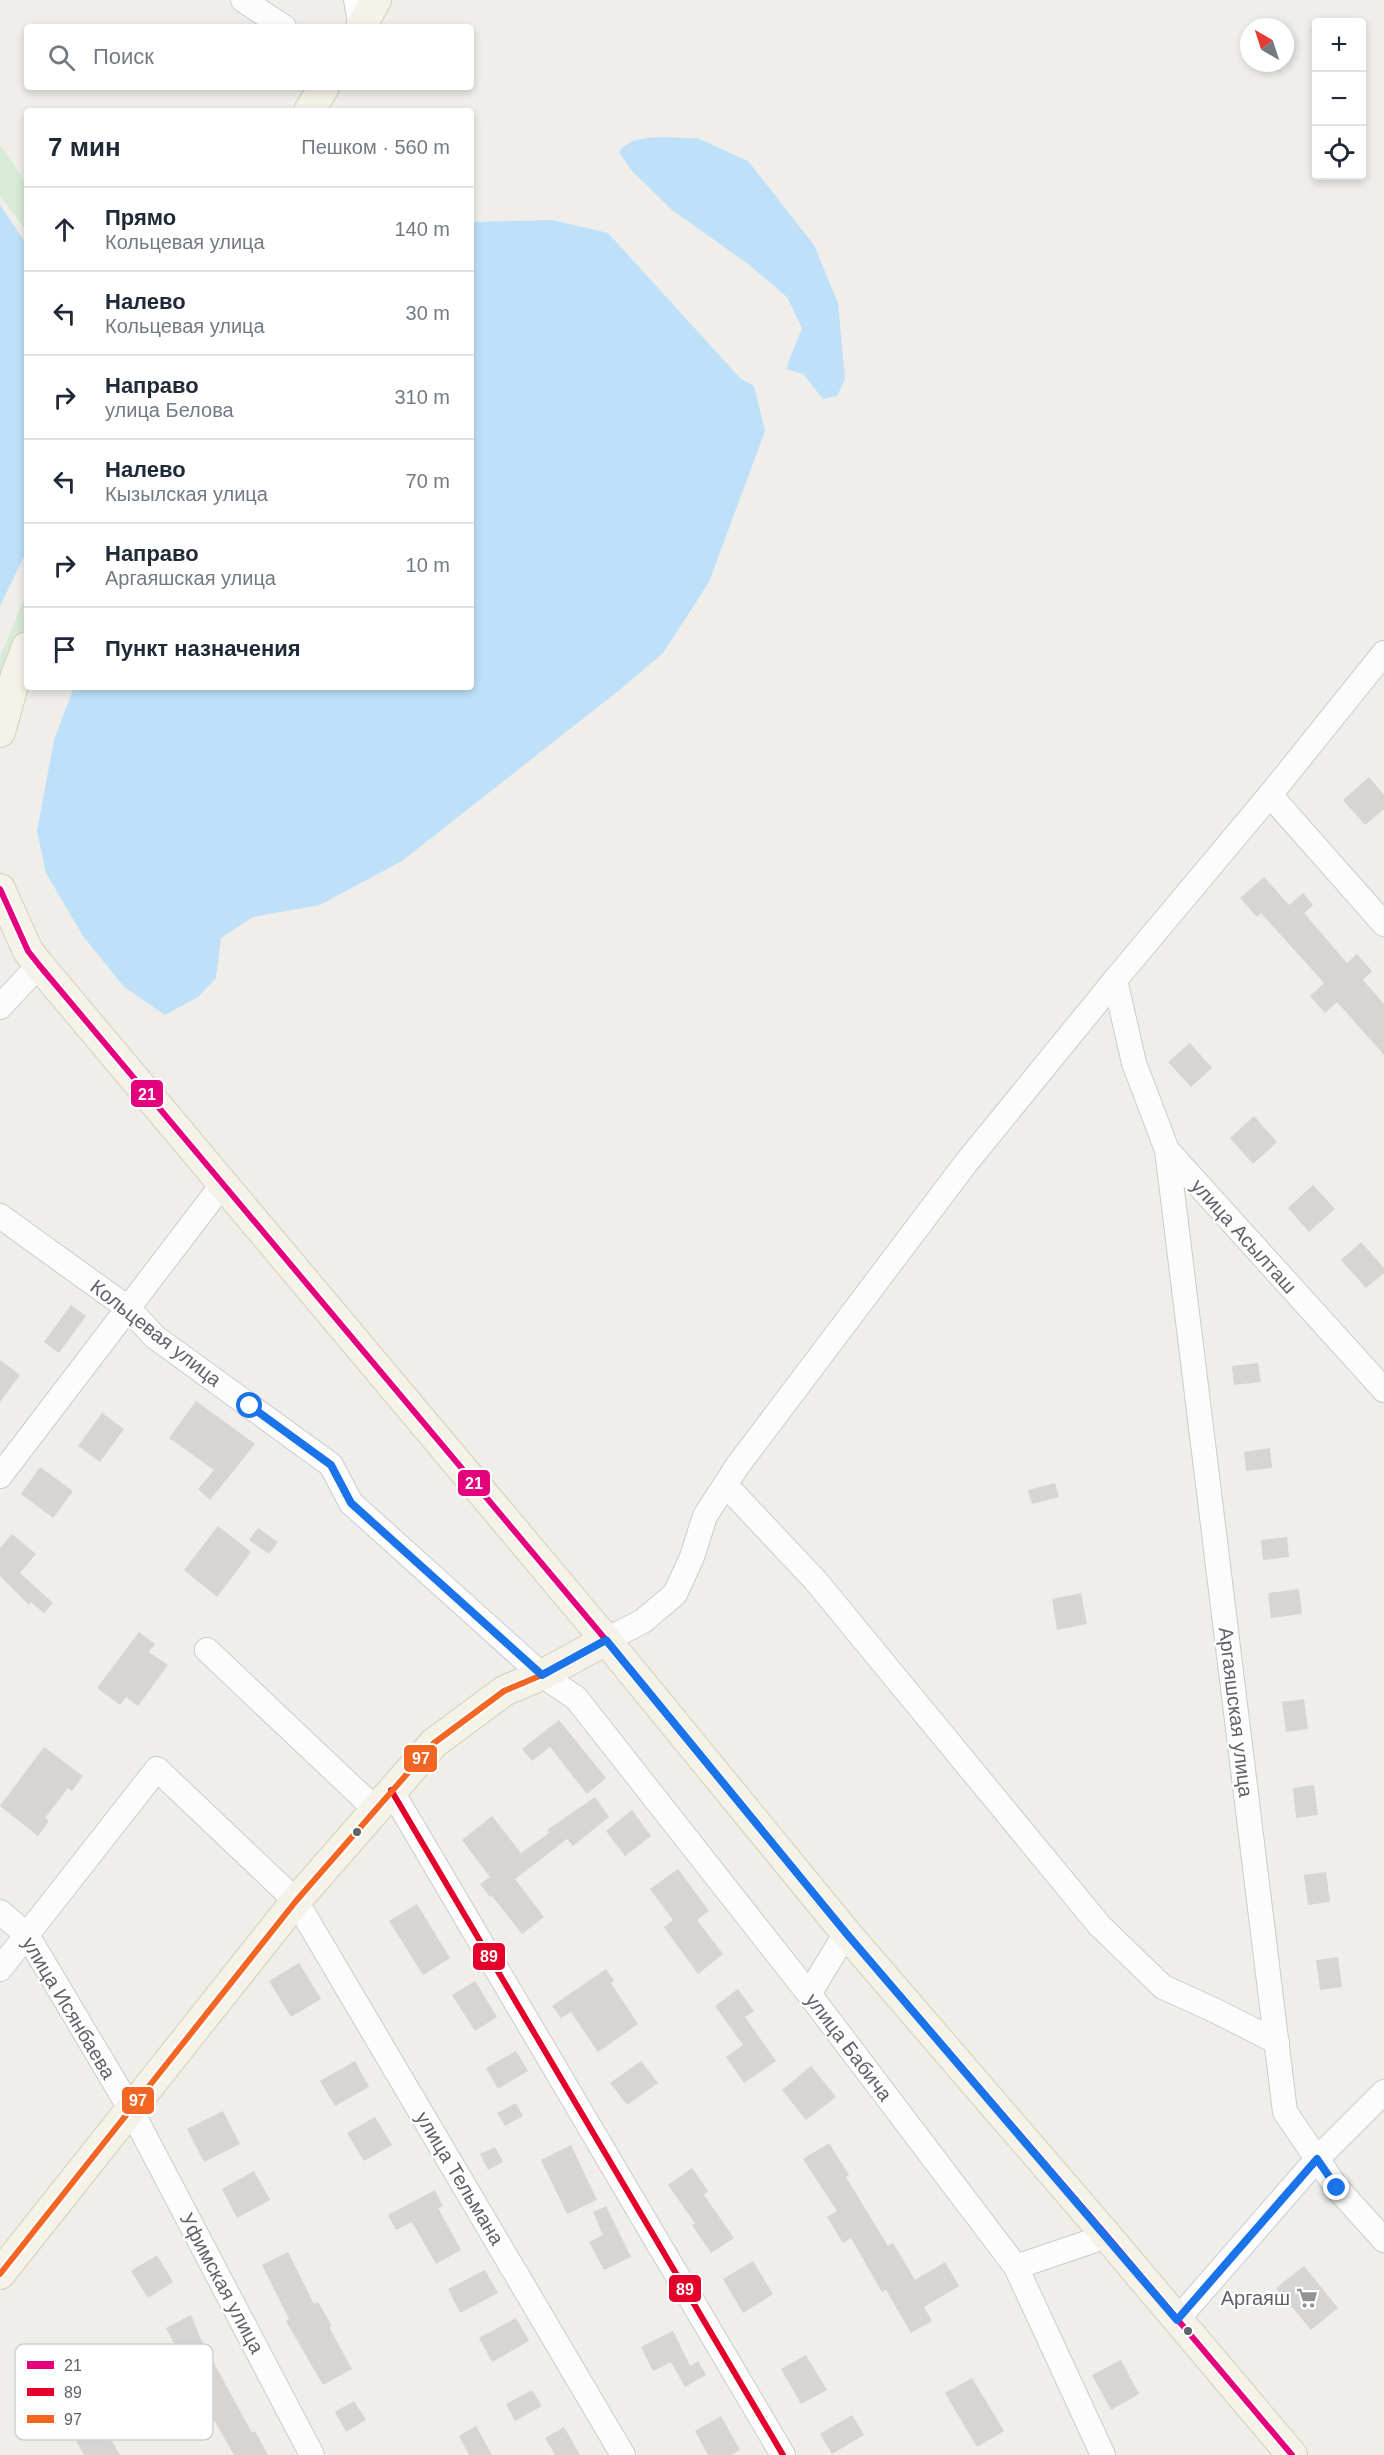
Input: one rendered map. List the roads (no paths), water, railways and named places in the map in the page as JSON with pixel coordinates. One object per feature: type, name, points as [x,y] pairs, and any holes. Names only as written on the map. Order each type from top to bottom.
[{"type":"main road","points":[[363,24],[376,0]]},
{"type":"main road","points":[[311,108],[322,90]]},
{"type":"main road","points":[[0,732],[24,655]]},
{"type":"main road","points":[[0,889],[28,951],[39,965],[606,1640],[846,1933],[1292,2455]]},
{"type":"main road","points":[[0,2274],[296,1901],[434,1743],[504,1691],[542,1675],[606,1640]]},
{"type":"street","points":[[243,0],[279,24]]},
{"type":"street","points":[[356,0],[360,24]]},
{"type":"street","points":[[606,1640],[643,1621],[675,1594],[692,1557],[705,1516],[724,1487],[966,1163],[1114,980],[1270,795],[1384,653]]},
{"type":"street","points":[[1270,795],[1384,924]]},
{"type":"street","points":[[0,1007],[39,965]]},
{"type":"street","name":"улица Асылташ","points":[[1114,980],[1134,1063],[1167,1150],[1384,1390]]},
{"type":"street","name":"Аргаяшская улица","points":[[1167,1150],[1285,2112],[1337,2188],[1384,2240]]},
{"type":"street","points":[[0,1476],[222,1185]]},
{"type":"street","name":"Кольцевая улица","points":[[0,1216],[129,1309],[155,1337],[331,1465],[351,1503],[542,1675]]},
{"type":"street","points":[[724,1487],[734,1494],[815,1580],[1100,1926],[1163,1987],[1277,2042]]},
{"type":"street","points":[[207,1650],[383,1800],[783,2455]]},
{"type":"street","name":"улица Бабича","points":[[542,1675],[576,1698],[809,1994],[1016,2267],[1103,2455]]},
{"type":"street","name":"улица Тельмана","points":[[27,1935],[157,1770],[296,1901],[623,2455]]},
{"type":"street","name":"улица Исянбаева","points":[[0,1912],[27,1935],[131,2110]]},
{"type":"street","points":[[809,1994],[846,1933]]},
{"type":"street","points":[[0,1969],[27,1935]]},
{"type":"street","points":[[1177,2320],[1317,2159],[1384,2092]]},
{"type":"street","name":"Уфимская улица","points":[[131,2110],[312,2455]]},
{"type":"street","points":[[1016,2267],[1107,2236]]},
{"type":"water","points":[[697,138],[748,161],[814,245],[838,303],[845,379],[837,396],[823,399],[803,374],[787,369],[802,328],[787,297],[748,264],[672,210],[632,171],[619,152],[625,145],[644,139]]},
{"type":"water","points":[[0,205],[24,241],[24,556],[0,606]]},
{"type":"water","points":[[552,220],[608,233],[740,378],[754,386],[765,431],[709,582],[663,653],[622,688],[402,861],[320,905],[253,917],[221,938],[216,978],[198,997],[165,1015],[124,987],[83,936],[46,873],[37,831],[54,740],[73,690],[474,690],[474,222]]},
{"type":"place","name":"Аргаяш","points":[[1307,2298]]}]
